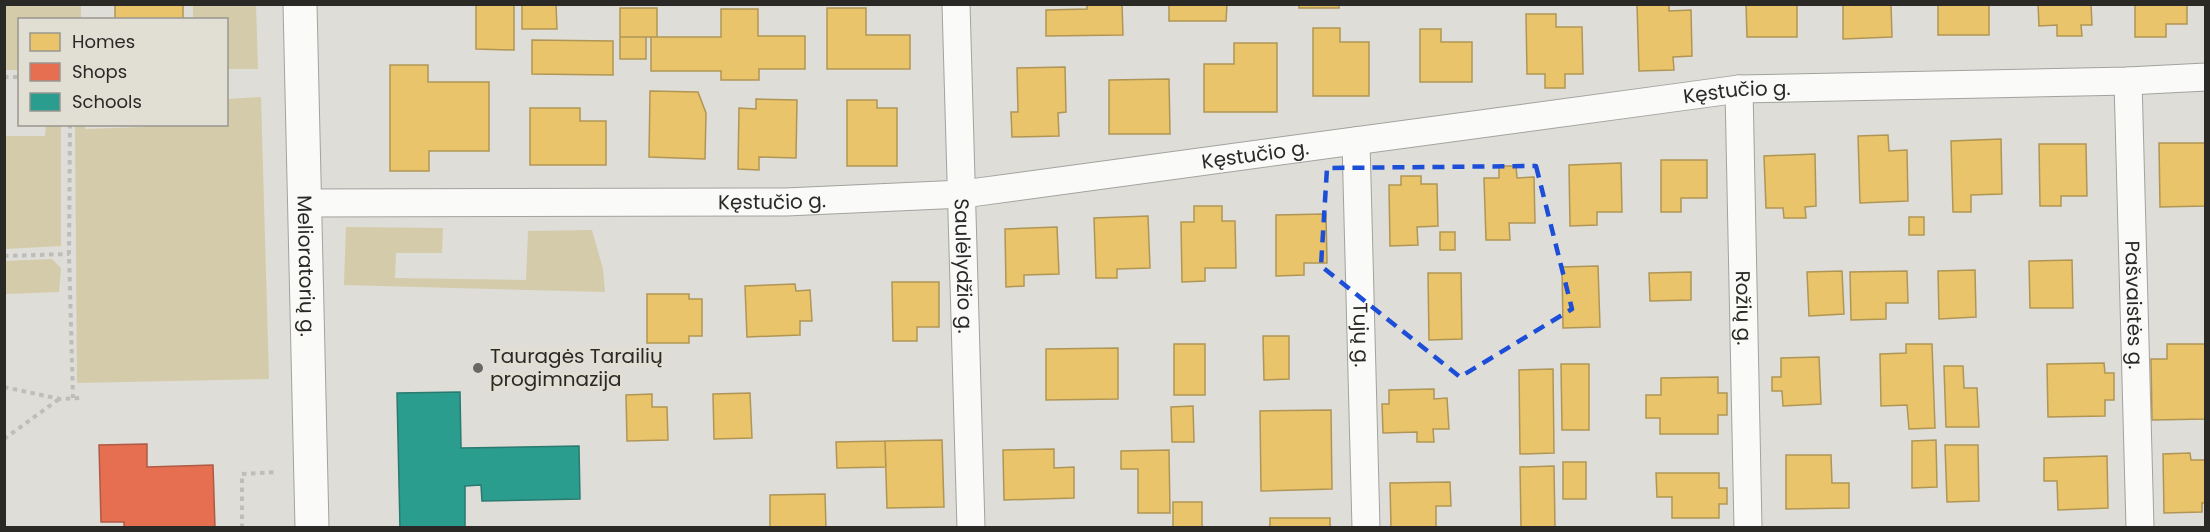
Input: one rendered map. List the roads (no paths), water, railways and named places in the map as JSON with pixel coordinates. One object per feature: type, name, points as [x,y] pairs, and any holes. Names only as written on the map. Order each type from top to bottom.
[{"type":"main road","name":"Melioratorių g.","points":[[300,4],[312,528]]},
{"type":"street","name":"Saulėlydžio g.","points":[[956,4],[971,528]]},
{"type":"street","name":"Kęstučio g.","points":[[304,203],[786,202],[963,194],[1738,89],[2128,81],[2205,77]]},
{"type":"street","name":"Pašvaistės g.","points":[[2128,81],[2140,528]]},
{"type":"street","name":"Rožių g.","points":[[1738,89],[1748,528]]},
{"type":"street","name":"Tujų g.","points":[[1356,141],[1366,528]]},
{"type":"place","name":"Tauragės Tarailių progimnazija","points":[[478,368]]}]
